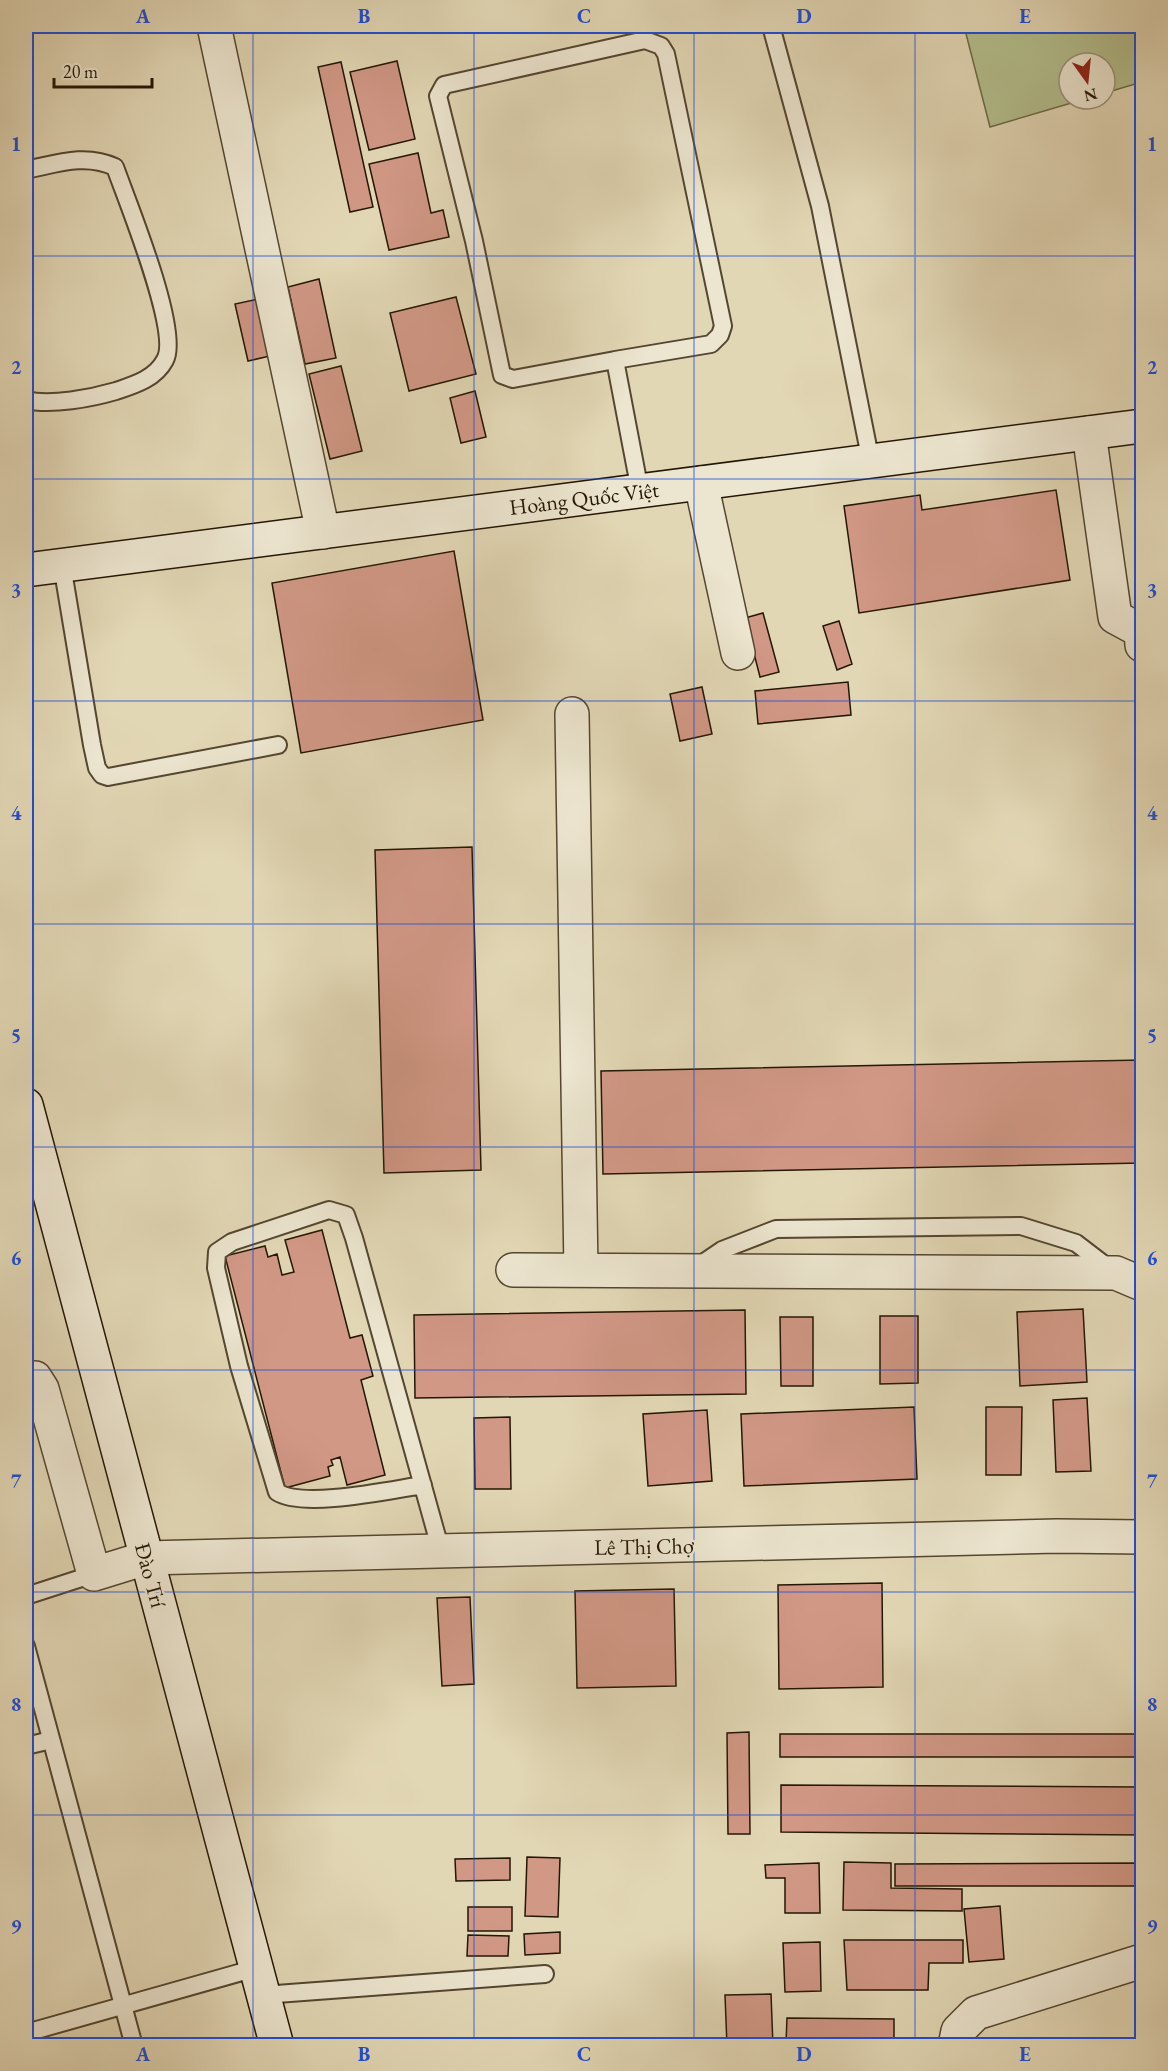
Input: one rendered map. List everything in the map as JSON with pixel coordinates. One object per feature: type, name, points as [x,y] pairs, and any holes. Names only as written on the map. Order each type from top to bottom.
[{"type":"street","points":[[214,26],[323,532]]},
{"type":"street","name":"Hoàng Quốc Việt","points":[[26,570],[1143,426]]},
{"type":"street","points":[[1089,433],[1115,617],[1141,632],[1143,645]]},
{"type":"street","points":[[701,483],[738,653]]},
{"type":"street","points":[[572,714],[581,1270]]},
{"type":"street","name":"Đào Trí","points":[[26,1105],[277,2046]]},
{"type":"street","points":[[513,1270],[1129,1278]]},
{"type":"street","points":[[26,1378],[35,1378],[42,1389],[94,1574]]},
{"type":"street","name":"Lê Thị Chợ","points":[[94,1574],[146,1558],[1057,1536],[1143,1537]]},
{"type":"street","points":[[955,2046],[958,2031],[976,2013],[1143,1961]]},
{"type":"lane","points":[[771,26],[820,206],[871,462]]},
{"type":"lane","points":[[645,40],[661,45],[666,54],[723,326],[720,335],[711,344],[615,360],[513,379],[502,375],[474,241],[438,96],[444,85],[645,40]]},
{"type":"lane","points":[[26,170],[76,159],[100,160],[115,167],[166,316],[168,342],[166,360],[142,383],[92,398],[26,400]]},
{"type":"lane","points":[[615,360],[640,491]]},
{"type":"lane","points":[[62,566],[92,745],[97,768],[102,775],[108,777],[278,745]]},
{"type":"lane","points":[[423,1485],[328,1498],[288,1499],[278,1492],[239,1366],[216,1268],[217,1252],[232,1242],[329,1210],[346,1215],[423,1485],[441,1551]]},
{"type":"lane","points":[[691,1271],[722,1250],[776,1229],[1021,1226],[1076,1243],[1129,1278]]},
{"type":"lane","points":[[26,1596],[94,1574]]},
{"type":"lane","points":[[26,1646],[134,2046]]},
{"type":"lane","points":[[26,1746],[51,1740]]},
{"type":"lane","points":[[26,2034],[123,2007],[260,1981],[545,1974]]},
{"type":"green space","points":[[964,26],[1142,26],[1142,82],[1117,89],[1117,51],[1057,51],[1057,107],[990,127]]},
{"type":"building","points":[[397,61],[415,139],[369,150],[350,72]]},
{"type":"building","points":[[341,62],[373,207],[350,212],[318,67]]},
{"type":"building","points":[[418,153],[431,213],[443,210],[449,237],[389,250],[369,164]]},
{"type":"building","points":[[319,279],[336,358],[305,364],[288,287]]},
{"type":"building","points":[[456,297],[476,374],[409,391],[390,313]]},
{"type":"building","points":[[258,299],[270,356],[248,361],[235,304]]},
{"type":"building","points":[[341,366],[362,451],[330,459],[309,374]]},
{"type":"building","points":[[475,391],[486,437],[461,443],[450,398]]},
{"type":"building","points":[[1056,490],[1070,580],[859,613],[844,506],[920,495],[922,510]]},
{"type":"building","points":[[454,551],[483,720],[301,753],[272,583]]},
{"type":"building","points":[[763,613],[779,672],[760,677],[745,618]]},
{"type":"building","points":[[839,621],[852,664],[837,670],[823,626]]},
{"type":"building","points":[[848,682],[851,715],[758,724],[755,691]]},
{"type":"building","points":[[702,687],[712,734],[680,741],[670,694]]},
{"type":"building","points":[[472,847],[481,1170],[384,1173],[375,850]]},
{"type":"building","points":[[1142,1060],[1142,1163],[603,1174],[601,1071]]},
{"type":"building","points":[[322,1230],[350,1338],[362,1335],[373,1376],[361,1380],[385,1475],[347,1485],[340,1457],[331,1460],[333,1465],[328,1467],[330,1476],[285,1488],[225,1256],[265,1246],[268,1257],[277,1254],[282,1275],[294,1272],[285,1240]]},
{"type":"building","points":[[1083,1309],[1087,1382],[1020,1386],[1017,1312]]},
{"type":"building","points":[[745,1310],[746,1394],[415,1398],[414,1315]]},
{"type":"building","points":[[880,1316],[918,1316],[918,1383],[880,1384]]},
{"type":"building","points":[[780,1317],[813,1317],[813,1386],[781,1386]]},
{"type":"building","points":[[1087,1398],[1091,1471],[1056,1472],[1053,1400]]},
{"type":"building","points":[[914,1407],[917,1479],[744,1486],[741,1414]]},
{"type":"building","points":[[986,1407],[1022,1407],[1021,1475],[986,1475]]},
{"type":"building","points":[[707,1410],[712,1481],[648,1486],[643,1414]]},
{"type":"building","points":[[510,1417],[511,1489],[475,1489],[474,1418]]},
{"type":"building","points":[[882,1583],[883,1687],[779,1689],[778,1585]]},
{"type":"building","points":[[674,1589],[676,1686],[577,1688],[575,1591]]},
{"type":"building","points":[[470,1597],[474,1684],[442,1686],[437,1598]]},
{"type":"building","points":[[749,1732],[750,1834],[728,1834],[727,1733]]},
{"type":"building","points":[[780,1734],[1142,1734],[1142,1757],[780,1757]]},
{"type":"building","points":[[781,1785],[1142,1787],[1142,1835],[781,1832]]},
{"type":"building","points":[[527,1857],[560,1858],[558,1917],[525,1916]]},
{"type":"building","points":[[510,1858],[510,1880],[456,1881],[455,1859]]},
{"type":"building","points":[[844,1862],[891,1863],[891,1888],[962,1889],[962,1911],[843,1910]]},
{"type":"building","points":[[819,1863],[820,1913],[785,1913],[785,1878],[766,1878],[765,1865]]},
{"type":"building","points":[[1142,1863],[1142,1886],[895,1886],[895,1864]]},
{"type":"building","points":[[1000,1906],[1004,1959],[969,1962],[964,1909]]},
{"type":"building","points":[[468,1907],[512,1907],[512,1931],[468,1931]]},
{"type":"building","points":[[560,1932],[560,1953],[525,1955],[524,1934]]},
{"type":"building","points":[[468,1935],[509,1936],[508,1956],[467,1956]]},
{"type":"building","points":[[844,1940],[963,1940],[963,1963],[929,1963],[928,1990],[847,1990]]},
{"type":"building","points":[[820,1942],[821,1991],[785,1992],[783,1943]]},
{"type":"building","points":[[771,1994],[773,2046],[727,2046],[725,1995]]},
{"type":"building","points":[[787,2018],[894,2019],[894,2044],[786,2043]]}]
